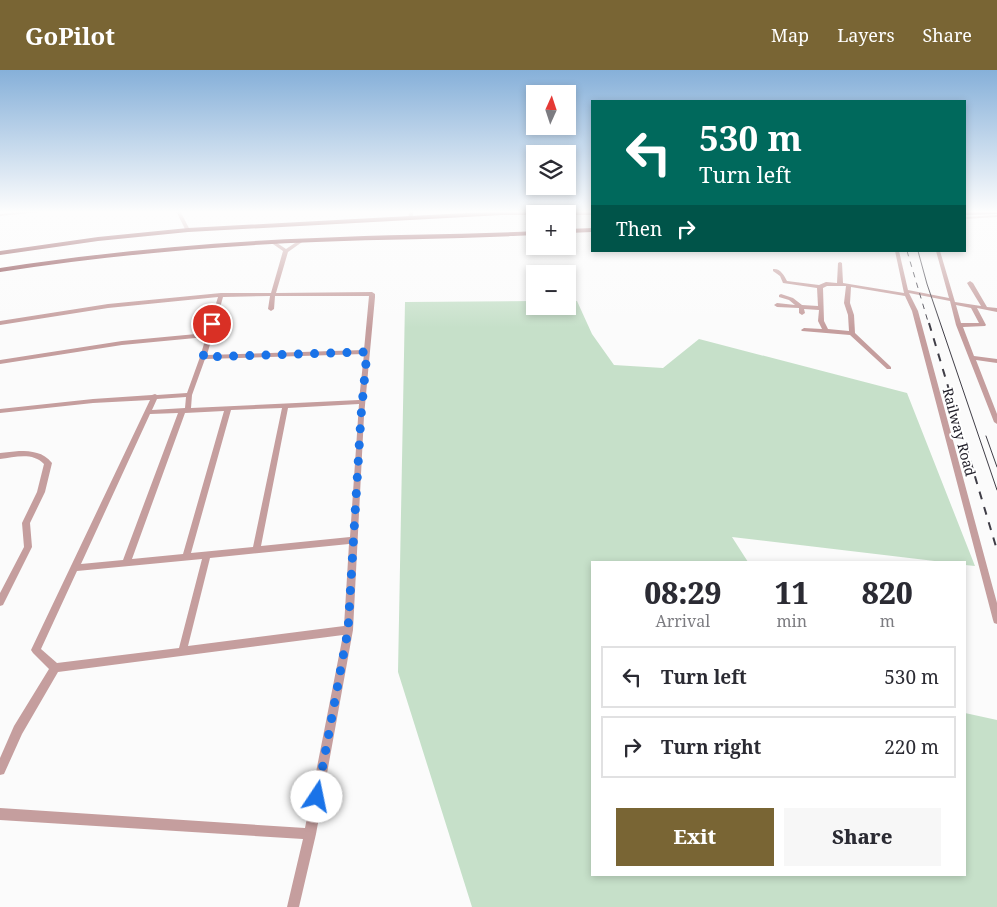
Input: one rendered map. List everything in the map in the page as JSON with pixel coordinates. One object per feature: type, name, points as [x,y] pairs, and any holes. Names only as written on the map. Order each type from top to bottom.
[{"type":"highway","points":[[0,253],[22,250]]},
{"type":"highway","points":[[0,258],[72,250]]},
{"type":"highway","points":[[0,264],[94,250]]},
{"type":"highway","points":[[102,255],[121,250]]},
{"type":"highway","points":[[0,270],[102,255],[167,250]]},
{"type":"street","points":[[271,309],[273,294],[286,251]]},
{"type":"street","name":"Railway Road","points":[[897,252],[906,293],[915,311],[941,418],[975,532],[997,620]]},
{"type":"street","points":[[938,252],[959,324],[997,422]]},
{"type":"street","points":[[840,263],[840,284]]},
{"type":"street","points":[[775,270],[782,275],[785,282],[820,287],[826,284],[849,285],[906,293],[997,310]]},
{"type":"street","points":[[970,283],[986,309]]},
{"type":"street","points":[[849,285],[847,303],[851,315],[852,333]]},
{"type":"street","points":[[820,287],[821,321],[826,331]]},
{"type":"street","points":[[0,323],[108,306],[221,296],[372,294],[362,402],[348,630],[310,834],[293,907]]},
{"type":"street","points":[[126,563],[185,412],[189,394],[203,357],[221,296]]},
{"type":"street","points":[[781,296],[791,299],[802,310]]},
{"type":"street","points":[[777,304],[802,310],[820,308]]},
{"type":"street","points":[[959,324],[983,325],[973,307]]},
{"type":"street","points":[[804,330],[852,333],[889,368]]},
{"type":"street","points":[[0,362],[122,343],[210,335]]},
{"type":"street","points":[[203,357],[367,352]]},
{"type":"street","points":[[973,358],[997,361]]},
{"type":"street","points":[[0,410],[189,394]]},
{"type":"street","points":[[55,668],[36,650],[155,396]]},
{"type":"street","points":[[148,412],[185,412],[362,402]]},
{"type":"street","points":[[256,550],[285,406]]},
{"type":"street","points":[[186,557],[228,409]]},
{"type":"street","points":[[0,456],[31,454],[44,458],[48,463],[41,492],[26,523],[28,547],[0,602]]},
{"type":"street","points":[[75,568],[354,540]]},
{"type":"street","points":[[182,652],[207,555]]},
{"type":"street","points":[[55,668],[348,630]]},
{"type":"street","points":[[0,770],[18,730],[55,668]]},
{"type":"street","points":[[0,814],[310,834]]},
{"type":"green space","points":[[526,301],[526,315],[576,315],[577,301],[592,334],[614,365],[663,368],[699,339],[907,393],[975,566],[966,565],[966,561],[935,561],[732,537],[747,561],[591,561],[591,876],[966,876],[966,713],[997,720],[997,907],[472,907],[398,672],[405,302]]},
{"type":"tram line","points":[[918,252],[927,284],[997,490]]},
{"type":"tram line","points":[[986,436],[997,467]]},
{"type":"railway","points":[[907,252],[929,325]]},
{"type":"railway","points":[[929,323],[997,550]]},
{"type":"route","points":[[212,324],[203,357],[367,352],[361,416],[348,630],[317,797]]}]
